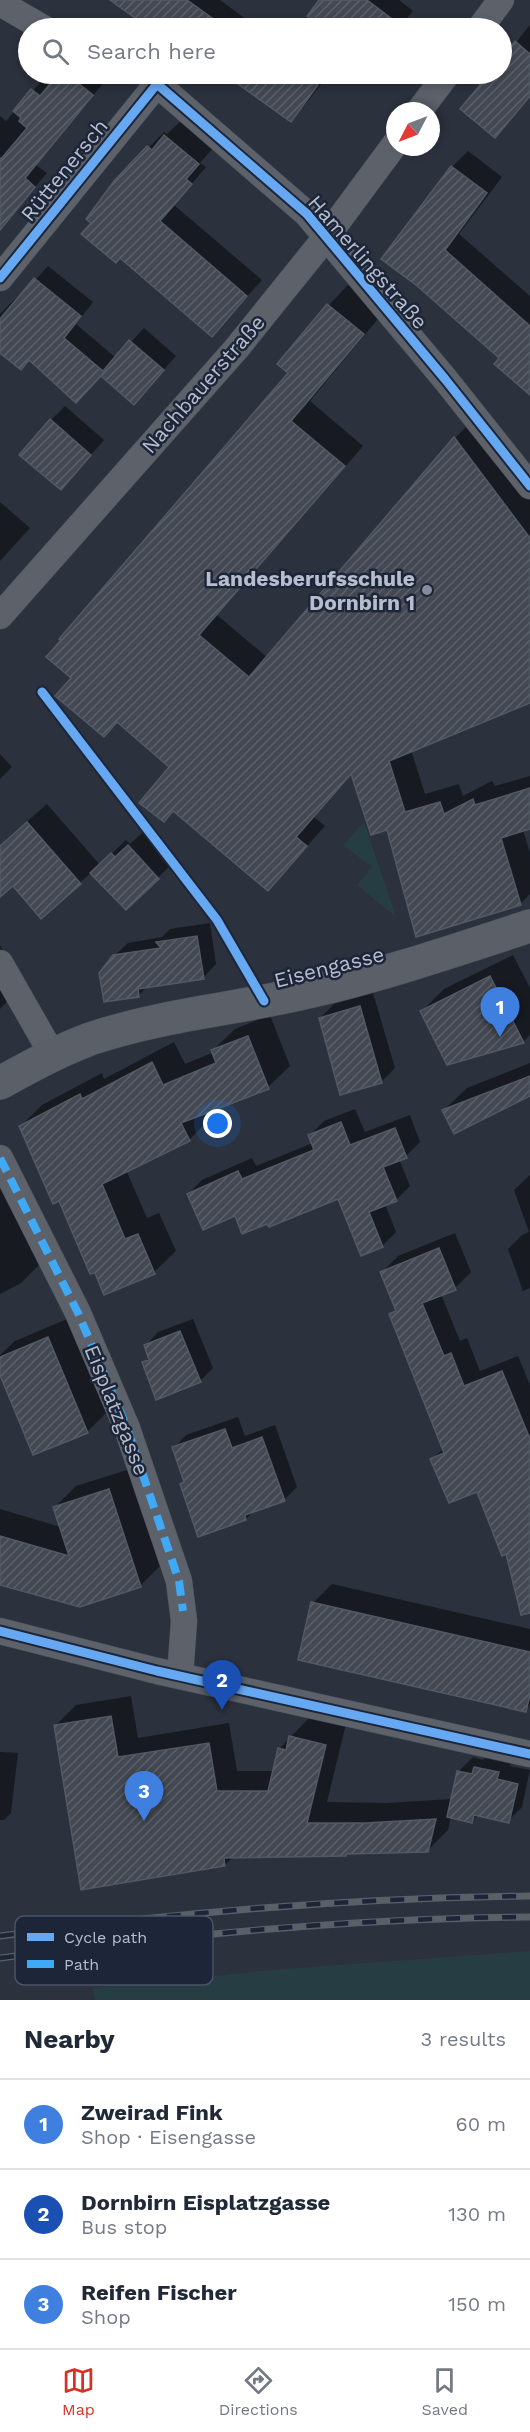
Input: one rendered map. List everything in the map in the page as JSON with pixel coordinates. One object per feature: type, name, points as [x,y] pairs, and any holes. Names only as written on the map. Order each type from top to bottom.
[{"type":"main road","name":"Eisengasse","points":[[0,1083],[52,1054],[92,1039],[151,1022],[307,992],[381,974],[530,926]]},
{"type":"street","points":[[488,18],[501,0]]},
{"type":"street","points":[[0,3],[26,18]]},
{"type":"street","name":"Hamerlingstraße","points":[[157,84],[307,214],[327,236],[348,266],[445,379],[530,486]]},
{"type":"street","name":"Rüttenersch","points":[[0,278],[157,84]]},
{"type":"street","points":[[426,102],[439,84]]},
{"type":"street","name":"Nachbauerstraße","points":[[0,616],[236,349],[327,236],[386,156]]},
{"type":"street","points":[[0,963],[52,1054]]},
{"type":"street","name":"Eisplatzgasse","points":[[0,1158],[78,1313],[127,1428],[179,1581],[184,1621],[180,1676]]},
{"type":"street","points":[[0,1631],[180,1676],[530,1754]]},
{"type":"shaded area","points":[[364,822],[396,917],[357,885],[372,867],[343,845]]},
{"type":"shaded area","points":[[530,1951],[530,2000],[95,2000],[93,1988],[123,1985],[213,1985],[213,1976]]},
{"type":"building","points":[[110,0],[187,0],[212,18],[135,18]]},
{"type":"building","points":[[319,0],[367,0],[391,18],[310,18],[307,16]]},
{"type":"building","points":[[515,41],[530,54],[530,96],[495,138],[460,109],[481,84],[512,84],[512,45]]},
{"type":"building","points":[[50,84],[79,84],[93,95],[25,178],[35,187],[0,230],[0,158],[27,128],[13,111],[31,89],[40,96]]},
{"type":"building","points":[[238,84],[318,85],[291,122]]},
{"type":"building","points":[[164,135],[199,164],[186,179],[192,184],[160,221],[247,296],[212,337],[120,258],[116,263],[81,234],[91,223],[86,219],[114,181],[147,146],[152,150]]},
{"type":"building","points":[[451,166],[487,193],[445,250],[530,326],[530,395],[494,364],[499,358],[416,285],[381,259]]},
{"type":"building","points":[[34,278],[81,316],[64,338],[103,371],[129,340],[164,370],[134,405],[101,376],[76,403],[29,360],[21,370],[0,353],[0,319]]},
{"type":"building","points":[[327,304],[364,334],[291,421],[345,466],[199,635],[249,677],[454,437],[530,538],[530,703],[389,761],[405,812],[440,802],[444,814],[473,799],[475,805],[530,788],[530,829],[501,838],[521,905],[416,937],[387,830],[371,835],[351,774],[296,837],[307,846],[268,891],[173,811],[164,822],[139,803],[169,767],[117,722],[104,737],[55,696],[71,678],[46,657],[288,373],[277,364]]},
{"type":"building","points":[[50,419],[91,455],[61,490],[19,455]]},
{"type":"building","points":[[27,822],[81,884],[41,919],[13,886],[0,897],[0,846]]},
{"type":"building","points":[[128,845],[159,879],[126,910],[90,873],[111,853],[115,857]]},
{"type":"building","points":[[197,936],[204,979],[138,989],[139,997],[104,1002],[99,973],[113,955],[161,948],[156,942]]},
{"type":"building","points":[[490,976],[524,1043],[447,1065],[420,1011]]},
{"type":"building","points":[[360,1006],[382,1083],[340,1095],[319,1018]]},
{"type":"building","points":[[248,1036],[269,1089],[181,1123],[190,1141],[102,1184],[125,1239],[138,1234],[155,1274],[104,1295],[95,1273],[90,1274],[59,1201],[53,1204],[19,1126],[80,1094],[82,1099],[152,1062],[163,1085],[216,1063],[211,1050]]},
{"type":"building","points":[[530,1076],[530,1096],[454,1134],[442,1110]]},
{"type":"building","points":[[341,1122],[350,1145],[395,1128],[407,1158],[383,1167],[397,1201],[369,1212],[383,1247],[361,1256],[338,1199],[269,1227],[267,1224],[242,1234],[235,1216],[203,1230],[187,1194],[238,1171],[242,1179],[314,1150],[308,1135]]},
{"type":"building","points":[[439,1248],[456,1290],[422,1303],[444,1356],[451,1353],[464,1386],[502,1371],[530,1439],[530,1613],[521,1615],[506,1554],[502,1556],[477,1492],[449,1503],[430,1459],[444,1453],[389,1314],[396,1311],[380,1272]]},
{"type":"building","points":[[180,1331],[201,1382],[156,1400],[142,1362],[149,1360],[144,1345]]},
{"type":"building","points":[[48,1337],[88,1433],[33,1455],[0,1375],[0,1357]]},
{"type":"building","points":[[225,1429],[232,1448],[262,1437],[285,1501],[245,1515],[246,1520],[198,1537],[180,1484],[184,1482],[172,1447]]},
{"type":"building","points":[[109,1489],[141,1587],[80,1607],[0,1585],[0,1536],[69,1556],[53,1507]]},
{"type":"building","points":[[311,1602],[530,1652],[530,1694],[526,1712],[298,1660]]},
{"type":"building","points":[[111,1716],[118,1757],[209,1743],[217,1791],[268,1791],[278,1748],[286,1750],[289,1736],[326,1745],[307,1823],[436,1819],[428,1852],[224,1858],[225,1866],[81,1890],[54,1725]]},
{"type":"building","points":[[474,1767],[499,1772],[497,1779],[518,1784],[509,1823],[474,1815],[472,1823],[447,1817],[457,1771],[472,1774]]},
{"type":"railway","points":[[170,1916],[330,1903],[530,1896]]},
{"type":"railway","points":[[213,1934],[331,1924],[530,1917]]},
{"type":"railway","points":[[0,1936],[15,1934]]},
{"type":"railway","points":[[0,1958],[15,1956]]},
{"type":"marked path","points":[[0,1158],[78,1313],[127,1428],[179,1581],[183,1611]]},
{"type":"cycle path","points":[[0,278],[157,84],[307,214],[445,379],[530,486]]},
{"type":"cycle path","points":[[42,692],[217,920],[264,1001]]},
{"type":"cycle path","points":[[0,1631],[157,1671],[530,1754]]},
{"type":"place","name":"Landesberufsschule Dornbirn 1","points":[[427,590]]},
{"type":"place","name":"Zweirad Fink","points":[[500,1037]]},
{"type":"place","name":"Dornbirn Eisplatzgasse","points":[[222,1710]]},
{"type":"place","name":"Reifen Fischer","points":[[144,1821]]}]
